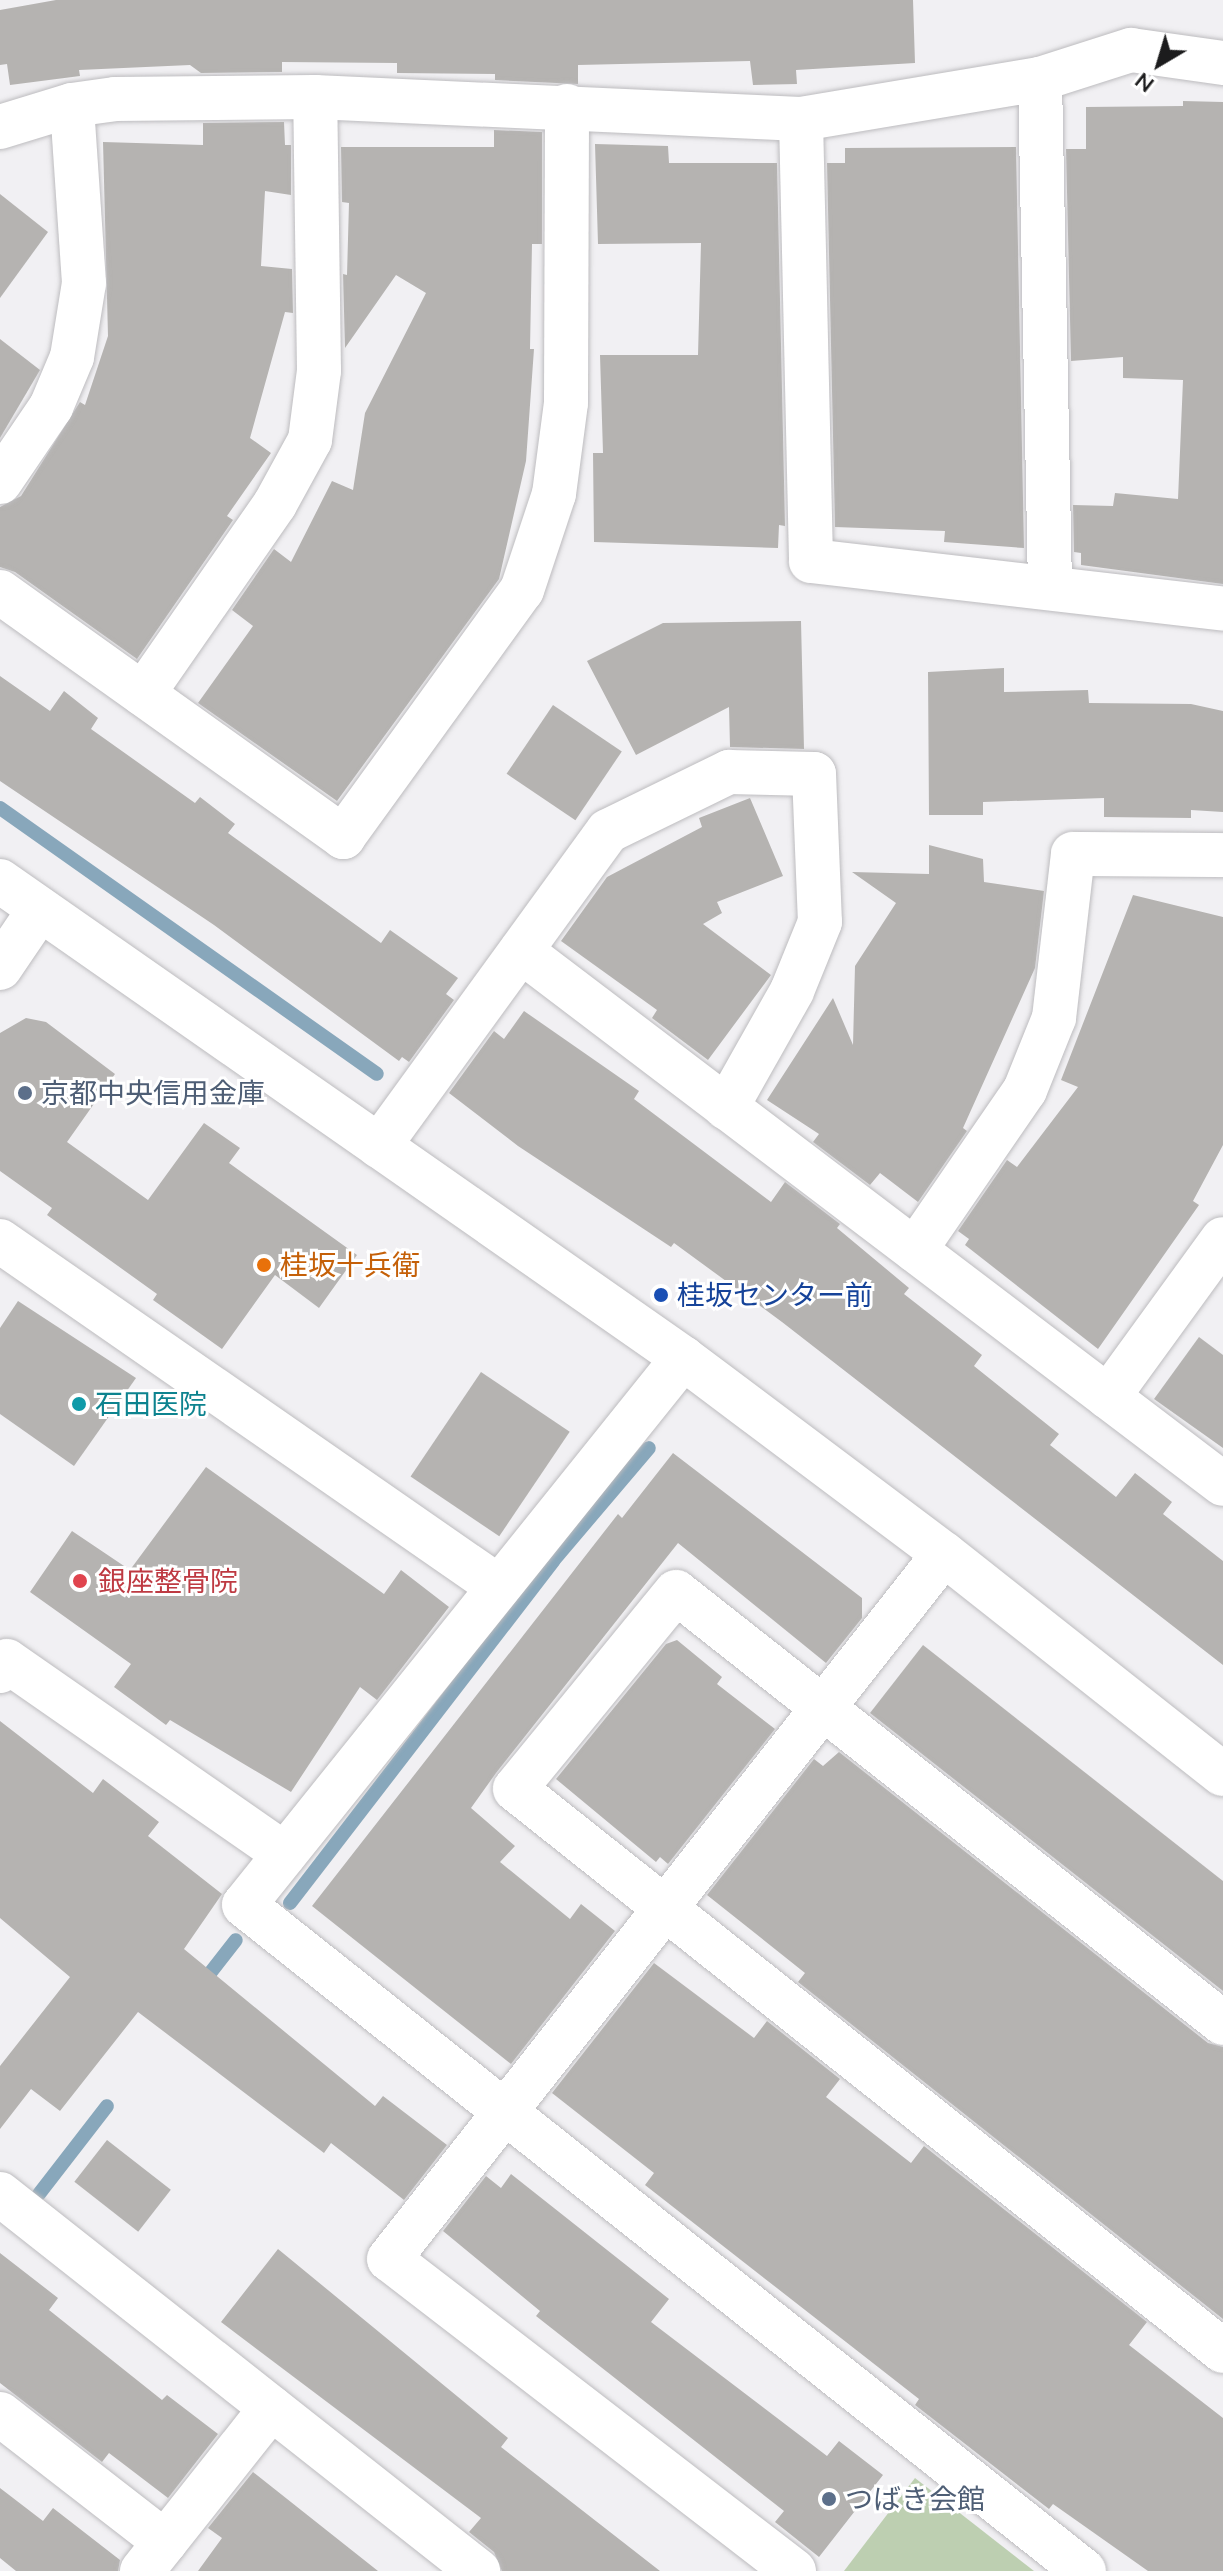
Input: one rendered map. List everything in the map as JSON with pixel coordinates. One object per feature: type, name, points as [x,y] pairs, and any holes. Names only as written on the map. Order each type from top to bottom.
[{"type":"street","points":[[0,127],[72,105],[115,99],[315,97],[567,106],[801,119],[1040,79],[1131,50],[1223,63]]},
{"type":"street","points":[[1040,79],[1050,585]]},
{"type":"street","points":[[143,694],[275,504],[310,440],[319,371],[315,97]]},
{"type":"street","points":[[0,482],[51,407],[72,357],[84,283],[72,105]]},
{"type":"street","points":[[0,592],[343,837],[522,590],[554,494],[566,403],[567,106]]},
{"type":"street","points":[[801,119],[811,561],[1050,585],[1223,609]]},
{"type":"street","points":[[379,1146],[608,831],[729,772],[814,774],[820,922],[792,991],[726,1108]]},
{"type":"street","points":[[915,1250],[1025,1090],[1054,1018],[1073,854],[1223,855]]},
{"type":"street","points":[[0,881],[683,1358],[944,1554],[1223,1774]]},
{"type":"street","points":[[0,968],[40,909]]},
{"type":"street","points":[[521,951],[1223,1484]]},
{"type":"street","points":[[1108,1397],[1223,1239]]},
{"type":"street","points":[[0,1241],[499,1587]]},
{"type":"street","points":[[683,1358],[244,1905],[1084,2571]]},
{"type":"street","points":[[794,2571],[389,2259],[944,1554]]},
{"type":"street","points":[[1223,2023],[676,1592],[515,1789],[1223,2351]]},
{"type":"street","points":[[0,1671],[7,1661],[285,1854]]},
{"type":"street","points":[[3,2201],[478,2571]]},
{"type":"street","points":[[0,2414],[153,2556],[271,2408]]},
{"type":"green space","points":[[915,2478],[1034,2571],[844,2571]]},
{"type":"building","points":[[56,0],[913,0],[915,63],[796,70],[797,84],[753,85],[750,61],[578,65],[578,84],[495,80],[495,74],[397,73],[397,63],[282,62],[282,72],[201,73],[190,65],[79,70],[80,76],[10,85],[7,64],[0,65],[0,10]]},
{"type":"building","points":[[1183,101],[1223,102],[1223,584],[1081,565],[1081,553],[1074,552],[1073,505],[1113,506],[1115,493],[1178,499],[1183,380],[1123,378],[1123,357],[1071,361],[1066,149],[1086,149],[1086,107],[1183,106]]},
{"type":"building","points":[[284,122],[285,145],[291,145],[291,195],[265,191],[261,266],[292,269],[293,313],[285,312],[250,438],[271,453],[227,516],[233,520],[137,659],[15,572],[0,567],[0,507],[21,496],[80,402],[85,405],[108,336],[103,142],[203,145],[203,123]]},
{"type":"building","points":[[494,130],[542,132],[542,244],[532,244],[530,349],[534,349],[526,461],[499,579],[337,801],[198,703],[253,626],[232,610],[274,549],[291,562],[332,481],[353,490],[365,413],[426,293],[396,275],[345,348],[343,274],[347,275],[349,203],[342,202],[341,147],[494,147]]},
{"type":"building","points":[[595,144],[668,146],[669,163],[777,163],[785,526],[779,525],[778,548],[594,542],[593,453],[603,453],[600,355],[698,355],[701,243],[598,244]]},
{"type":"building","points":[[1016,147],[1024,548],[944,542],[945,531],[835,527],[827,163],[845,163],[845,148]]},
{"type":"building","points":[[0,194],[48,232],[0,298]]},
{"type":"building","points":[[0,339],[40,370],[0,438]]},
{"type":"building","points":[[801,621],[804,749],[730,747],[729,707],[636,755],[587,661],[663,623]]},
{"type":"building","points":[[1004,668],[1004,692],[1088,690],[1089,703],[1191,704],[1223,711],[1223,812],[1191,810],[1191,818],[1104,817],[1104,798],[983,802],[983,815],[929,815],[928,672]]},
{"type":"building","points":[[0,676],[50,711],[64,691],[98,718],[91,729],[195,803],[200,797],[235,824],[228,833],[381,943],[390,930],[458,978],[446,994],[454,1000],[409,1062],[402,1057],[399,1061],[214,925],[0,781]]},
{"type":"building","points":[[553,705],[622,751],[575,820],[507,774]]},
{"type":"building","points":[[750,798],[783,876],[717,902],[722,913],[703,924],[771,975],[708,1060],[652,1018],[657,1010],[561,941],[607,877],[702,827],[699,818]]},
{"type":"building","points":[[929,845],[983,859],[984,882],[1044,891],[1035,968],[963,1128],[967,1131],[918,1202],[880,1173],[870,1185],[813,1142],[819,1134],[767,1100],[833,998],[853,1045],[855,966],[896,903],[852,872],[929,874]]},
{"type":"building","points":[[1133,895],[1223,917],[1223,1145],[1193,1201],[1199,1205],[1098,1349],[965,1245],[969,1239],[958,1231],[1007,1160],[1017,1167],[1078,1087],[1061,1080]]},
{"type":"building","points":[[524,1011],[639,1091],[634,1099],[771,1202],[785,1182],[840,1224],[837,1228],[909,1288],[904,1294],[982,1355],[974,1366],[1059,1434],[1050,1445],[1116,1497],[1135,1473],[1172,1502],[1163,1514],[1223,1561],[1223,1665],[782,1322],[674,1243],[671,1247],[518,1146],[449,1093],[494,1031],[504,1039]]},
{"type":"building","points":[[26,1018],[46,1022],[115,1074],[67,1142],[148,1200],[204,1123],[240,1148],[229,1163],[357,1255],[319,1308],[275,1275],[222,1349],[153,1300],[157,1294],[47,1215],[52,1208],[0,1171],[0,1033]]},
{"type":"building","points":[[18,1301],[136,1378],[74,1466],[0,1414],[0,1328]]},
{"type":"building","points":[[1199,1337],[1223,1355],[1223,1448],[1154,1399]]},
{"type":"building","points":[[481,1372],[570,1432],[499,1536],[411,1476]]},
{"type":"building","points":[[673,1453],[862,1598],[862,1618],[826,1663],[678,1543],[496,1773],[471,1808],[515,1846],[500,1862],[570,1919],[581,1904],[615,1931],[511,2064],[312,1906],[618,1514],[622,1518]]},
{"type":"building","points":[[206,1467],[384,1594],[401,1570],[449,1607],[377,1700],[360,1687],[291,1792],[170,1720],[166,1725],[114,1687],[131,1664],[30,1592],[72,1531],[130,1570]]},
{"type":"building","points":[[677,1640],[722,1677],[717,1684],[775,1729],[668,1864],[660,1857],[656,1862],[556,1779],[666,1644]]},
{"type":"building","points":[[923,1645],[1223,1881],[1223,1991],[870,1713]]},
{"type":"building","points":[[0,1721],[93,1793],[103,1779],[159,1822],[148,1836],[222,1894],[184,1949],[375,2106],[383,2096],[447,2145],[404,2200],[331,2143],[324,2153],[138,2012],[60,2111],[31,2089],[0,2129],[0,2066],[70,1977],[0,1918]]},
{"type":"building","points":[[839,1752],[1208,2043],[1223,2047],[1223,2319],[798,1982],[805,1973],[707,1895],[814,1759],[823,1766]]},
{"type":"building","points":[[654,1963],[754,2038],[767,2021],[840,2079],[826,2097],[911,2163],[924,2146],[1147,2322],[1129,2345],[1223,2418],[1223,2571],[1148,2571],[1053,2504],[1049,2509],[915,2405],[919,2399],[645,2185],[654,2173],[552,2093]]},
{"type":"building","points":[[107,2140],[171,2190],[138,2232],[74,2182]]},
{"type":"building","points":[[511,2174],[669,2299],[651,2322],[827,2456],[839,2441],[883,2475],[819,2557],[775,2522],[784,2511],[536,2316],[540,2311],[443,2231],[486,2176],[501,2188]]},
{"type":"building","points":[[278,2249],[508,2438],[501,2447],[660,2571],[502,2571],[494,2552],[469,2532],[481,2518],[221,2322]]},
{"type":"building","points":[[0,2253],[58,2298],[49,2310],[162,2400],[167,2395],[218,2434],[168,2498],[109,2453],[102,2462],[0,2383]]},
{"type":"building","points":[[253,2472],[378,2571],[198,2571],[222,2538],[208,2528]]},
{"type":"building","points":[[0,2488],[43,2521],[53,2508],[120,2560],[118,2571],[16,2571],[0,2558]]},
{"type":"waterway","points":[[0,808],[377,1074]]},
{"type":"waterway","points":[[290,1903],[553,1561],[649,1448]]},
{"type":"waterway","points":[[200,1986],[236,1940]]},
{"type":"waterway","points":[[39,2194],[107,2106]]},
{"type":"place","name":"京都中央信用金庫","points":[[25,1093]]},
{"type":"place","name":"桂坂十兵衛","points":[[264,1265]]},
{"type":"place","name":"桂坂センター前","points":[[661,1295]]},
{"type":"place","name":"石田医院","points":[[79,1404]]},
{"type":"place","name":"銀座整骨院","points":[[80,1581]]},
{"type":"place","name":"つばき会館","points":[[829,2499]]}]
